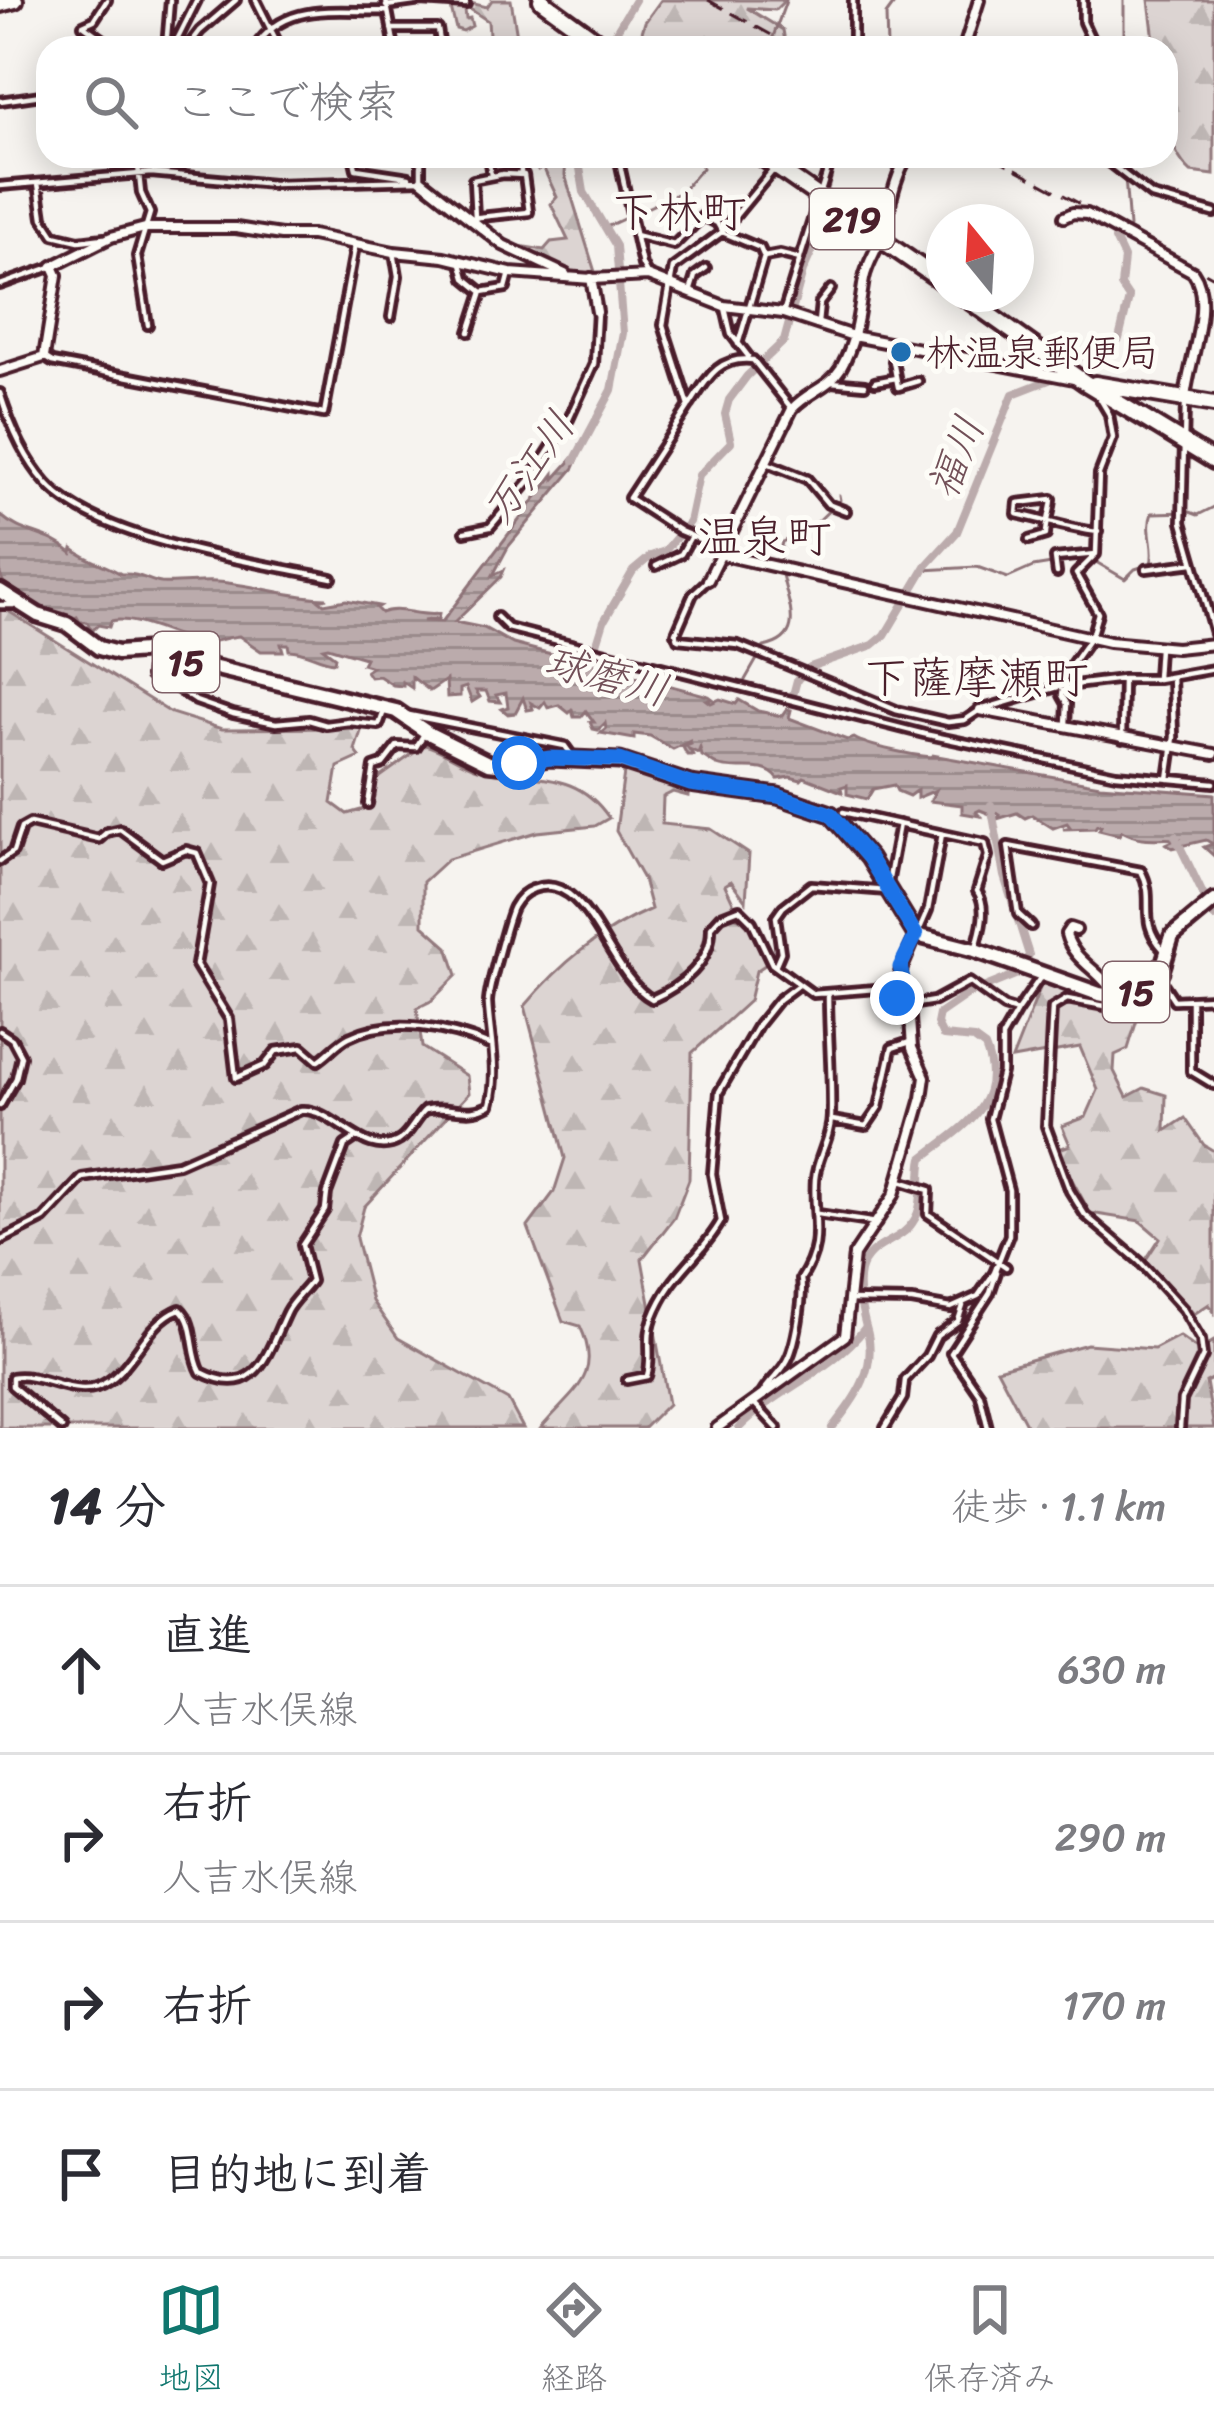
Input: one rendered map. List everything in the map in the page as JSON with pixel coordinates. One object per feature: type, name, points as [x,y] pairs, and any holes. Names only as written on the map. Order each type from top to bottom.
[{"type":"highway","points":[[0,4],[15,0]]},
{"type":"highway","points":[[541,0],[590,36]]},
{"type":"highway","name":"219","points":[[777,168],[926,271]]},
{"type":"highway","points":[[985,312],[1084,382],[1214,404]]},
{"type":"highway","points":[[1104,389],[1214,461]]},
{"type":"main road","name":"15","points":[[0,591],[67,624],[111,653],[153,653],[384,708],[404,714],[488,763],[620,760],[690,784],[778,796],[831,814],[869,858],[916,935],[1116,997],[1132,994],[1158,976],[1178,928],[1210,904]]},
{"type":"street","points":[[98,36],[83,25],[94,20],[106,0]]},
{"type":"street","points":[[169,36],[170,0]]},
{"type":"street","points":[[176,36],[197,0]]},
{"type":"street","points":[[196,36],[236,0]]},
{"type":"street","points":[[256,0],[275,36]]},
{"type":"street","points":[[853,0],[853,36]]},
{"type":"street","points":[[968,36],[979,0]]},
{"type":"street","points":[[1084,0],[1083,22],[1089,36]]},
{"type":"street","points":[[263,36],[270,26],[291,15],[421,2],[466,4]]},
{"type":"street","points":[[386,6],[392,36]]},
{"type":"street","points":[[391,29],[438,28],[439,36]]},
{"type":"street","points":[[0,101],[36,96]]},
{"type":"street","points":[[138,168],[150,214],[137,256],[148,325]]},
{"type":"street","points":[[356,168],[421,180],[516,252],[564,274],[593,279]]},
{"type":"street","points":[[421,168],[421,180]]},
{"type":"street","points":[[490,168],[491,176]]},
{"type":"street","points":[[473,218],[529,212],[521,168]]},
{"type":"street","points":[[621,168],[645,276]]},
{"type":"street","points":[[689,406],[663,325],[673,268],[722,232],[775,168]]},
{"type":"street","points":[[783,313],[828,168]]},
{"type":"street","points":[[902,168],[864,280],[861,312],[848,353],[831,382],[792,409],[708,580],[693,594],[676,633],[678,639],[738,645],[806,676],[922,718],[958,722],[980,710],[1063,687],[1214,669]]},
{"type":"street","points":[[1118,168],[1152,196],[1214,213]]},
{"type":"street","points":[[473,218],[472,182],[521,173]]},
{"type":"street","points":[[0,186],[139,174],[273,184],[421,180]]},
{"type":"street","points":[[38,183],[43,218],[54,235],[79,241],[145,228],[236,228],[460,260],[510,273],[593,279],[645,276],[724,306],[783,313],[853,336],[1065,370]]},
{"type":"street","points":[[1064,218],[1087,214],[1205,283],[1210,308],[1185,398],[1182,522],[1214,633]]},
{"type":"street","points":[[635,235],[674,245],[703,215],[722,232],[760,248],[764,257],[738,344]]},
{"type":"street","points":[[0,285],[53,266],[107,238]]},
{"type":"street","points":[[0,371],[44,357],[324,414],[356,243]]},
{"type":"street","points":[[391,317],[398,276],[394,252]]},
{"type":"street","points":[[764,257],[780,254],[800,259]]},
{"type":"street","points":[[460,260],[465,278],[482,292],[506,288],[510,273]]},
{"type":"street","points":[[44,357],[57,275],[53,266]]},
{"type":"street","points":[[690,292],[692,281],[706,268]]},
{"type":"street","points":[[465,532],[490,527],[530,480],[569,419],[594,364],[597,312],[593,279]]},
{"type":"street","points":[[818,323],[820,303],[832,289]]},
{"type":"street","points":[[469,332],[482,292]]},
{"type":"street","points":[[724,306],[731,334],[792,409]]},
{"type":"street","points":[[897,345],[893,361],[898,387],[918,381]]},
{"type":"street","points":[[753,359],[728,360],[706,377],[629,498],[721,552],[1091,637],[1160,648],[1214,644]]},
{"type":"street","points":[[875,382],[896,378]]},
{"type":"street","points":[[831,382],[865,385]]},
{"type":"street","points":[[1065,729],[1065,674],[1091,637],[1098,613],[1076,574],[1096,554],[1100,474],[1113,437],[1109,414],[1099,400],[1104,389]]},
{"type":"street","points":[[0,394],[15,435],[37,471],[73,505],[129,529],[203,551],[332,578]]},
{"type":"street","points":[[765,462],[807,479],[828,504],[846,512]]},
{"type":"street","points":[[1029,541],[1046,536],[1048,520],[1052,499],[1018,503],[1017,514],[1048,520],[1098,532]]},
{"type":"street","points":[[656,566],[681,554],[691,536]]},
{"type":"street","points":[[1057,573],[1055,558],[1096,554]]},
{"type":"street","points":[[1146,568],[1192,563]]},
{"type":"street","points":[[0,605],[20,604]]},
{"type":"street","points":[[497,617],[508,628],[878,724],[1116,774],[1214,783]]},
{"type":"street","points":[[1157,679],[1160,648]]},
{"type":"street","points":[[153,653],[150,676],[233,715],[276,723],[308,720],[326,725],[379,725],[384,708]]},
{"type":"street","points":[[1168,780],[1172,677]]},
{"type":"street","points":[[1122,739],[1123,679]]},
{"type":"street","points":[[980,710],[1214,754]]},
{"type":"street","points":[[404,714],[565,746],[579,759]]},
{"type":"street","points":[[368,804],[374,766],[383,764],[398,746],[416,747],[426,731]]},
{"type":"street","points":[[843,812],[987,846],[976,891],[982,898],[983,927],[975,950]]},
{"type":"street","points":[[0,861],[10,856],[21,828],[30,824],[99,838],[120,830],[162,860],[186,850],[197,853],[210,884],[196,965],[229,1019],[236,1078],[266,1065],[276,1051],[302,1047],[318,1061],[352,1036],[380,1029],[439,1029],[492,1046]]},
{"type":"street","points":[[775,965],[781,952],[776,917],[811,885],[888,889],[899,824]]},
{"type":"street","points":[[717,1428],[844,1336],[854,1256],[900,1181],[925,1084],[911,1042],[900,967],[925,922],[942,834]]},
{"type":"street","points":[[1031,926],[1018,914],[1008,846],[1141,871],[1148,894],[1146,923],[1166,951]]},
{"type":"street","points":[[0,1240],[44,1220],[82,1178],[178,1164],[301,1110],[322,1112],[370,1142],[395,1142],[425,1109],[470,1114],[490,1105],[488,992],[508,919],[522,895],[541,886],[555,885],[571,892],[622,970],[652,999],[695,971],[705,958],[711,927],[721,916],[739,909],[752,922],[775,965],[813,994],[876,989],[909,1004],[934,1001],[971,984],[1017,1011]]},
{"type":"street","points":[[1076,930],[1070,928],[1066,934],[1070,949],[1098,972],[1116,997],[1110,1005],[1067,999],[1052,1008],[1046,1126],[1076,1204],[1139,1261],[1198,1332],[1203,1356],[1182,1400],[1180,1428]]},
{"type":"street","points":[[988,1428],[980,1395],[952,1353],[1003,1266],[1009,1190],[990,1119],[1002,1072],[1002,1036],[1037,970]]},
{"type":"street","points":[[1158,976],[1174,1000],[1214,998]]},
{"type":"street","points":[[627,1380],[647,1376],[648,1337],[659,1304],[677,1273],[721,1221],[712,1162],[716,1099],[758,1025],[798,985]]},
{"type":"street","points":[[762,1394],[793,1351],[795,1320],[804,1298],[801,1279],[815,1259],[818,1242],[815,1178],[829,1141],[834,1078],[829,1063],[828,993]]},
{"type":"street","points":[[1191,1000],[1191,1071],[1214,1085]]},
{"type":"street","points":[[0,1031],[12,1039],[21,1056],[16,1078],[0,1106]]},
{"type":"street","points":[[832,1120],[866,1126],[879,1107],[892,1048],[911,1042]]},
{"type":"street","points":[[62,1428],[12,1386],[12,1376],[86,1389],[102,1385],[158,1324],[180,1309],[189,1321],[201,1372],[242,1378],[256,1372],[291,1304],[311,1281],[302,1245],[316,1217],[325,1210],[326,1193],[345,1145],[357,1136]]},
{"type":"street","points":[[900,1181],[927,1189],[928,1214],[1003,1266]]},
{"type":"street","points":[[817,1214],[877,1223]]},
{"type":"street","points":[[849,1300],[912,1301],[945,1308],[978,1296],[1003,1266]]},
{"type":"street","points":[[885,1428],[903,1398],[905,1380],[927,1356],[937,1336],[958,1321],[964,1303]]},
{"type":"street","points":[[752,1400],[777,1428]]},
{"type":"green space","points":[[457,0],[487,7],[492,0],[511,0],[517,36],[489,36],[488,21],[470,9],[465,10],[466,19],[470,18],[472,26],[456,29],[450,4]]},
{"type":"green space","points":[[661,0],[785,0],[775,10],[747,8],[783,30],[784,36],[641,36]]},
{"type":"green space","points":[[1149,0],[1214,0],[1214,175],[1191,172],[1178,154],[1178,36],[1154,36]]},
{"type":"green space","points":[[543,168],[565,168],[595,272],[561,269],[506,244],[544,250],[551,242],[568,240],[551,204],[557,197]]},
{"type":"green space","points":[[0,606],[171,713],[222,729],[362,728],[355,750],[360,757],[338,767],[332,803],[347,814],[368,808],[376,780],[425,745],[478,769],[566,784],[595,802],[609,818],[595,826],[537,832],[448,859],[423,882],[423,925],[448,947],[457,975],[417,1008],[422,1047],[467,1076],[469,1093],[364,1207],[356,1238],[372,1301],[398,1338],[508,1400],[523,1428],[0,1428]]},
{"type":"green space","points":[[625,765],[689,789],[688,796],[673,792],[663,797],[662,824],[711,829],[749,854],[746,901],[731,881],[725,885],[733,902],[730,915],[751,922],[768,963],[756,971],[749,1001],[692,1053],[689,1179],[674,1218],[642,1259],[668,1404],[644,1428],[541,1428],[581,1382],[588,1358],[580,1326],[563,1321],[528,1227],[554,1192],[565,1158],[525,1006],[582,950],[651,909],[643,879],[616,831]]},
{"type":"green space","points":[[1044,978],[1141,1007],[1128,1049],[1115,1055],[1114,1071],[1127,1097],[1144,1088],[1166,1095],[1165,1131],[1185,1118],[1214,1151],[1214,1312],[1209,1304],[1194,1314],[1145,1261],[1160,1238],[1140,1221],[1090,1213],[1056,1150],[1070,1145],[1062,1126],[1086,1117],[1098,1090],[1080,1047],[1012,1059]]},
{"type":"green space","points":[[1179,1336],[1205,1355],[1206,1346],[1214,1341],[1214,1378],[1206,1382],[1214,1428],[1028,1428],[997,1369],[1087,1344],[1154,1349]]},
{"type":"water","name":"球磨川","points":[[583,447],[574,468],[508,547],[493,575],[504,570],[501,577],[455,622],[484,628],[513,644],[593,661],[593,665],[709,696],[711,703],[720,699],[736,704],[739,700],[758,711],[782,716],[791,710],[789,718],[847,740],[1100,785],[1214,794],[1214,856],[1204,847],[1213,844],[1206,840],[1172,848],[1166,844],[1177,839],[1144,838],[1122,831],[1119,835],[1099,830],[1097,825],[1063,829],[1070,827],[1067,823],[1053,828],[1032,815],[1025,818],[1017,813],[997,819],[1000,815],[994,811],[976,812],[980,816],[962,813],[962,805],[930,801],[936,790],[917,798],[917,790],[909,796],[894,785],[873,789],[867,799],[847,794],[847,785],[841,787],[842,792],[804,777],[778,779],[757,768],[724,767],[702,756],[700,748],[698,753],[689,749],[693,755],[687,755],[683,747],[690,741],[673,749],[650,736],[634,734],[634,739],[601,733],[605,723],[593,729],[586,711],[574,717],[572,710],[569,713],[559,705],[548,708],[545,702],[540,708],[531,703],[533,709],[527,710],[523,698],[515,713],[508,714],[502,709],[508,707],[506,693],[496,695],[500,702],[490,701],[486,691],[476,691],[480,697],[472,702],[466,687],[460,689],[460,696],[447,697],[446,680],[430,691],[412,677],[412,688],[403,682],[403,686],[393,685],[379,676],[370,677],[366,671],[372,667],[362,664],[365,658],[328,647],[323,648],[335,657],[334,662],[289,650],[288,644],[281,644],[283,651],[261,651],[239,636],[200,641],[129,621],[111,621],[109,627],[98,625],[92,631],[77,617],[68,621],[29,603],[10,590],[0,574],[0,515],[121,574],[161,583],[230,583],[327,598],[319,600],[324,604],[346,600],[379,606],[381,613],[439,614],[438,619],[423,621],[442,622],[554,474],[554,479]]},
{"type":"waterway","name":"万江川","points":[[613,36],[635,0]]},
{"type":"waterway","points":[[887,36],[886,15],[897,0]]},
{"type":"waterway","name":"福川","points":[[1124,0],[1124,36]]},
{"type":"waterway","points":[[773,36],[786,1]]},
{"type":"waterway","name":"万江川","points":[[574,461],[612,390],[623,333],[616,246],[584,192],[580,168]]},
{"type":"waterway","points":[[606,227],[681,192],[702,168]]},
{"type":"waterway","points":[[829,177],[832,168]]},
{"type":"waterway","name":"福川","points":[[1128,168],[1129,227]]},
{"type":"waterway","name":"球磨川","points":[[589,669],[604,621],[633,571],[665,551],[689,522],[699,475],[731,442],[725,414],[729,400],[784,341],[803,271],[821,231],[816,224],[829,177]]},
{"type":"waterway","name":"福川","points":[[793,695],[797,680],[810,667],[873,645],[885,635],[926,566],[957,532],[1013,394],[1049,380],[1073,360],[1119,339],[1129,298],[1121,286],[1124,258],[1115,239],[1120,234]]},
{"type":"waterway","points":[[745,680],[764,647],[781,641],[789,631],[782,542],[810,529],[840,500],[839,495]]},
{"type":"waterway","points":[[923,570],[977,567],[1008,578],[1033,567],[1089,558],[1125,579],[1135,569],[1151,564],[1152,513],[1198,515],[1214,507]]},
{"type":"waterway","points":[[832,1428],[857,1393],[870,1356],[859,1286],[864,1262],[913,1222],[919,1207],[923,1158],[977,1113],[990,1084],[985,1047],[974,1039],[943,1036],[937,1024],[939,1014],[968,994],[1020,973],[1029,955],[1004,876],[991,805]]},
{"type":"waterway","points":[[1175,836],[1214,917]]},
{"type":"waterway","points":[[739,1428],[836,1357],[865,1328]]},
{"type":"railway","points":[[708,0],[773,36]]},
{"type":"railway","points":[[1014,168],[1214,277]]},
{"type":"place","name":"林温泉郵便局","points":[[901,352]]},
{"type":"district","name":"下林町","points":[[679,211]]},
{"type":"district","name":"温泉町","points":[[764,536]]},
{"type":"district","name":"下薩摩瀬町","points":[[976,677]]},
{"type":"route","points":[[519,763],[550,758],[620,760],[690,784],[778,796],[831,814],[877,868],[916,935],[900,967],[909,1004],[897,998]]}]
